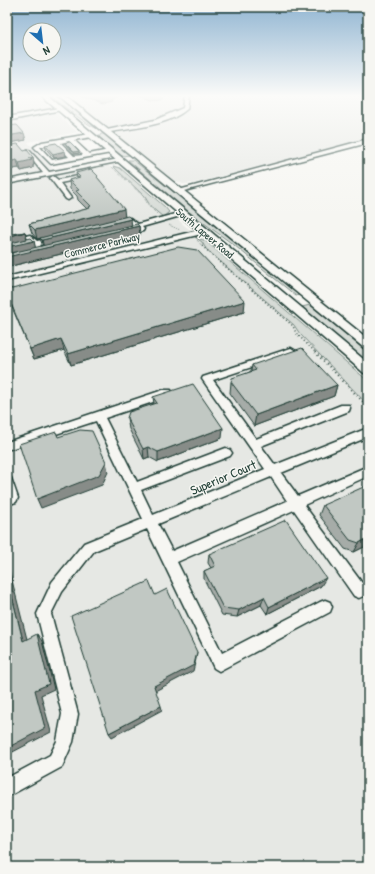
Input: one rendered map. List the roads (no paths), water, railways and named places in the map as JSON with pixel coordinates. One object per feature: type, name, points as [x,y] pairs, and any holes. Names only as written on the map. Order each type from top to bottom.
[{"type":"main road","name":"South Lapeer Road","points":[[90,136],[368,370]]},
{"type":"main road","name":"South Lapeer Road","points":[[111,136],[368,344]]},
{"type":"main road","points":[[119,161],[127,157],[139,158]]},
{"type":"main road","points":[[287,301],[301,303],[311,298]]},
{"type":"street","points":[[90,136],[42,144],[39,145],[38,148],[49,162],[109,152]]},
{"type":"street","points":[[71,140],[95,166]]},
{"type":"street","points":[[56,141],[74,159]]},
{"type":"street","points":[[178,191],[368,141]]},
{"type":"street","points":[[29,152],[68,198]]},
{"type":"street","points":[[7,182],[119,161]]},
{"type":"street","points":[[56,182],[87,176]]},
{"type":"street","points":[[137,226],[182,214]]},
{"type":"street","points":[[108,226],[130,220],[140,229],[118,235]]},
{"type":"street","name":"Commerce Parkway","points":[[7,280],[203,231]]},
{"type":"street","points":[[7,242],[30,237],[44,252]]},
{"type":"street","points":[[7,251],[65,237]]},
{"type":"street","points":[[291,350],[207,379],[359,591],[368,587]]},
{"type":"street","points":[[10,445],[176,390]]},
{"type":"street","points":[[254,444],[345,408]]},
{"type":"street","points":[[99,416],[219,663],[325,608]]},
{"type":"street","name":"Superior Court","points":[[7,788],[56,761],[66,742],[70,714],[44,614],[57,587],[89,547],[368,432]]},
{"type":"street","points":[[134,488],[226,453]]},
{"type":"street","points":[[169,559],[368,471]]},
{"type":"street","points":[[7,482],[12,498],[7,500]]}]
